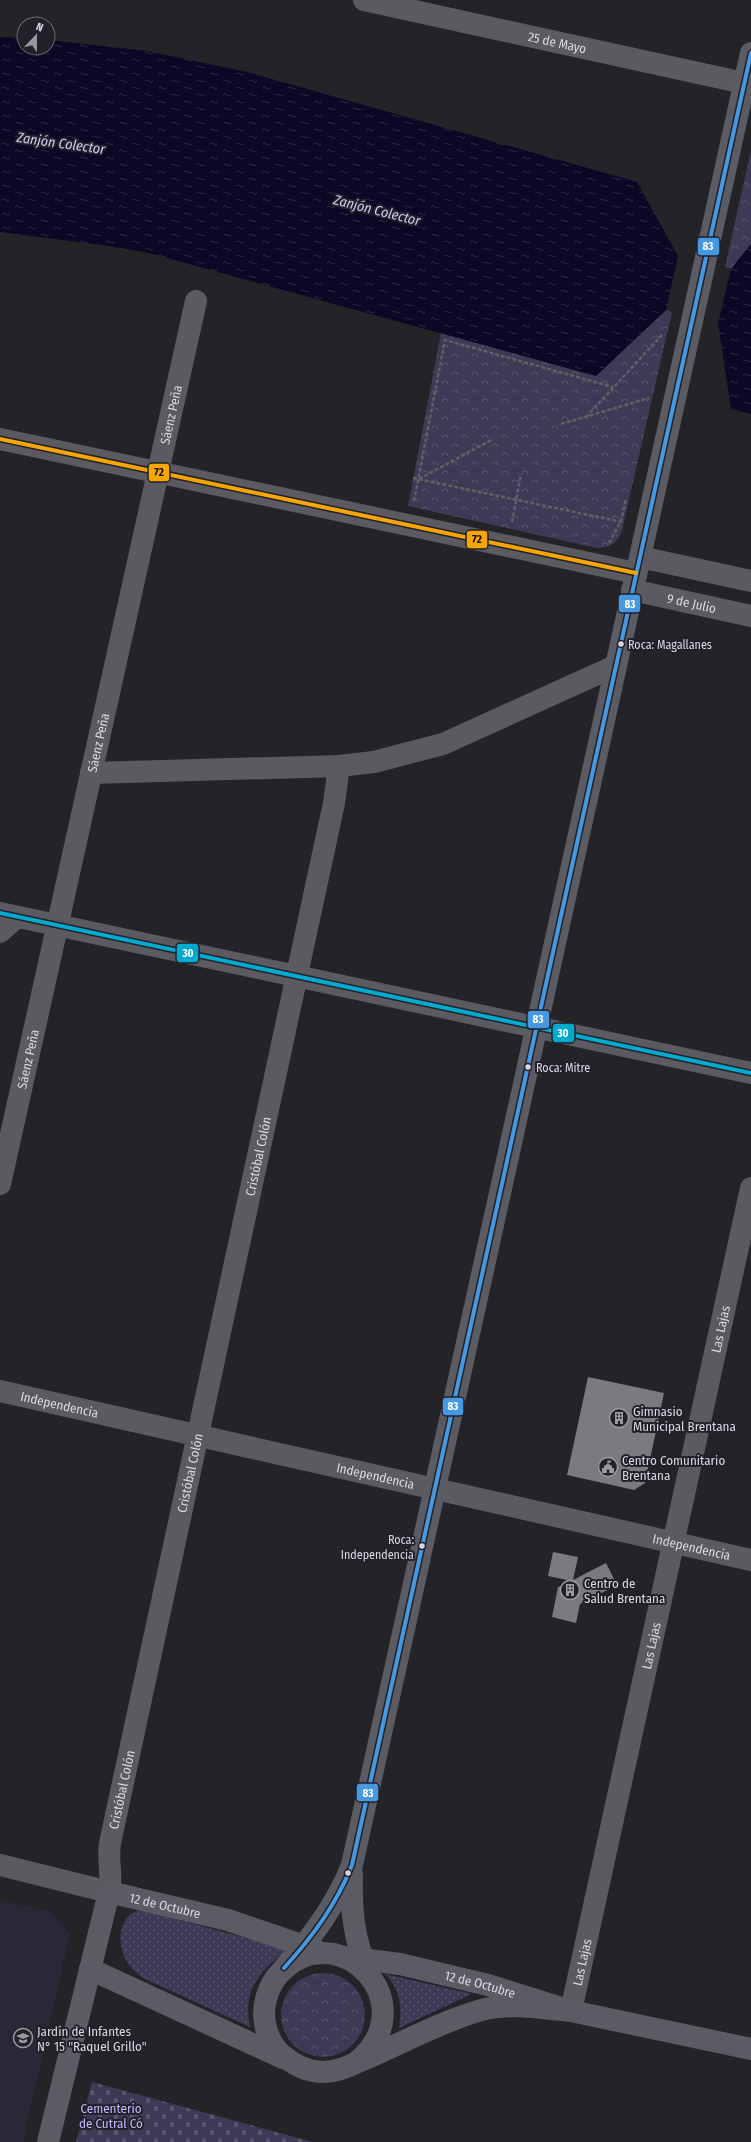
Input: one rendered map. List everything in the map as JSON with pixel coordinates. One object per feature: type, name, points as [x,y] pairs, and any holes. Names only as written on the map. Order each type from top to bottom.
[{"type":"main road","points":[[284,1968],[304,1946],[332,1908],[352,1865],[692,316],[748,84],[751,53]]},
{"type":"main road","points":[[352,1865],[353,1924],[366,1967]]},
{"type":"main road","name":"12 de Octubre","points":[[109,1892],[228,1920],[366,1967],[400,1964],[488,1985],[571,2010],[751,2049]]},
{"type":"main road","name":"Cristóbal Colón","points":[[48,2142],[109,1892]]},
{"type":"main road","name":"12 de Octubre","points":[[289,2061],[273,2044],[265,2021],[266,1998],[276,1977],[284,1968],[305,1957],[334,1955]]},
{"type":"main road","name":"12 de Octubre","points":[[357,2062],[374,2045],[382,2022],[381,1998],[366,1967]]},
{"type":"main road","name":"12 de Octubre","points":[[90,1968],[299,2067],[322,2072],[346,2068],[456,2019],[486,2009],[518,2006],[571,2010]]},
{"type":"street","name":"25 de Mayo","points":[[364,0],[748,84]]},
{"type":"street","name":"Sáenz Peña","points":[[0,1184],[196,301]]},
{"type":"street","name":"9 de Julio","points":[[0,439],[636,573],[751,581]]},
{"type":"street","name":"9 de Julio","points":[[636,573],[751,616]]},
{"type":"street","points":[[91,773],[339,766],[374,762],[442,744],[615,666]]},
{"type":"street","name":"Cristóbal Colón","points":[[109,1892],[111,1880],[108,1858],[110,1843],[334,803],[339,766]]},
{"type":"street","points":[[0,932],[9,915],[751,1073]]},
{"type":"street","name":"Las Lajas","points":[[571,2010],[751,1188]]},
{"type":"street","name":"Independencia","points":[[0,1391],[751,1560]]},
{"type":"street","name":"12 de Octubre","points":[[0,1865],[109,1892]]},
{"type":"path","points":[[586,417],[664,334]]},
{"type":"path","points":[[413,508],[445,340],[613,387]]},
{"type":"path","points":[[560,424],[649,398]]},
{"type":"path","points":[[418,479],[493,439]]},
{"type":"path","points":[[511,529],[522,474]]},
{"type":"path","points":[[413,478],[624,522]]},
{"type":"shaded area","name":"Jardín de Infantes N° 15 \"Raquel Grillo\"","points":[[0,1900],[51,1912],[70,1934],[23,2142],[0,2142]]},
{"type":"green space","points":[[751,150],[751,244],[731,269],[725,267]]},
{"type":"green space","points":[[666,310],[672,312],[622,530],[613,544],[606,547],[597,548],[408,506],[441,333],[596,376]]},
{"type":"green space","points":[[142,1910],[287,1949],[261,1974],[255,1982],[249,2002],[248,2013],[250,2027],[143,1978],[132,1969],[124,1955],[121,1931],[128,1917],[134,1912]]},
{"type":"green space","points":[[323,1973],[339,1976],[346,1980],[358,1992],[362,1999],[365,2015],[362,2031],[358,2038],[346,2050],[339,2054],[323,2057],[307,2054],[300,2050],[288,2038],[284,2031],[281,2015],[284,1999],[288,1992],[300,1980],[307,1976]]},
{"type":"green space","points":[[385,1974],[472,1994],[399,2028],[401,2013],[399,1999],[394,1986]]},
{"type":"green space","name":"Cementerio de Cutral Có","points":[[92,2082],[313,2142],[76,2142]]},
{"type":"water","name":"Zanjón Colector","points":[[0,37],[16,38],[16,56],[56,56],[56,41],[147,51],[247,72],[637,182],[678,256],[731,269],[751,244],[751,414],[731,409],[718,323],[666,310],[596,376],[149,253],[102,245],[0,232]]},
{"type":"pier","points":[[678,256],[731,269],[718,323],[666,310]]},
{"type":"building","name":"Gimnasio Municipal Brentana","points":[[588,1377],[664,1393],[645,1483],[634,1490],[567,1475]]},
{"type":"building","name":"Centro de Salud Brentana","points":[[553,1552],[578,1557],[573,1580],[606,1563],[617,1585],[580,1604],[576,1623],[552,1617],[558,1587],[572,1581],[548,1576]]},
{"type":"transit line","name":"83","points":[[284,1968],[323,1920],[346,1880],[352,1865],[751,53]]},
{"type":"transit line","name":"72","points":[[0,439],[636,573]]},
{"type":"transit line","name":"30","points":[[0,913],[751,1073]]},
{"type":"place","name":"Roca: Magallanes","points":[[621,644]]},
{"type":"place","name":"Roca: Mitre","points":[[528,1067]]},
{"type":"place","name":"Gimnasio Municipal Brentana","points":[[619,1418]]},
{"type":"place","name":"Centro Comunitario Brentana","points":[[608,1467]]},
{"type":"place","name":"Roca: Independencia","points":[[422,1546]]},
{"type":"place","name":"Centro de Salud Brentana","points":[[570,1590]]},
{"type":"place","name":"Jardín de Infantes N° 15 \"Raquel Grillo\"","points":[[23,2038]]}]
